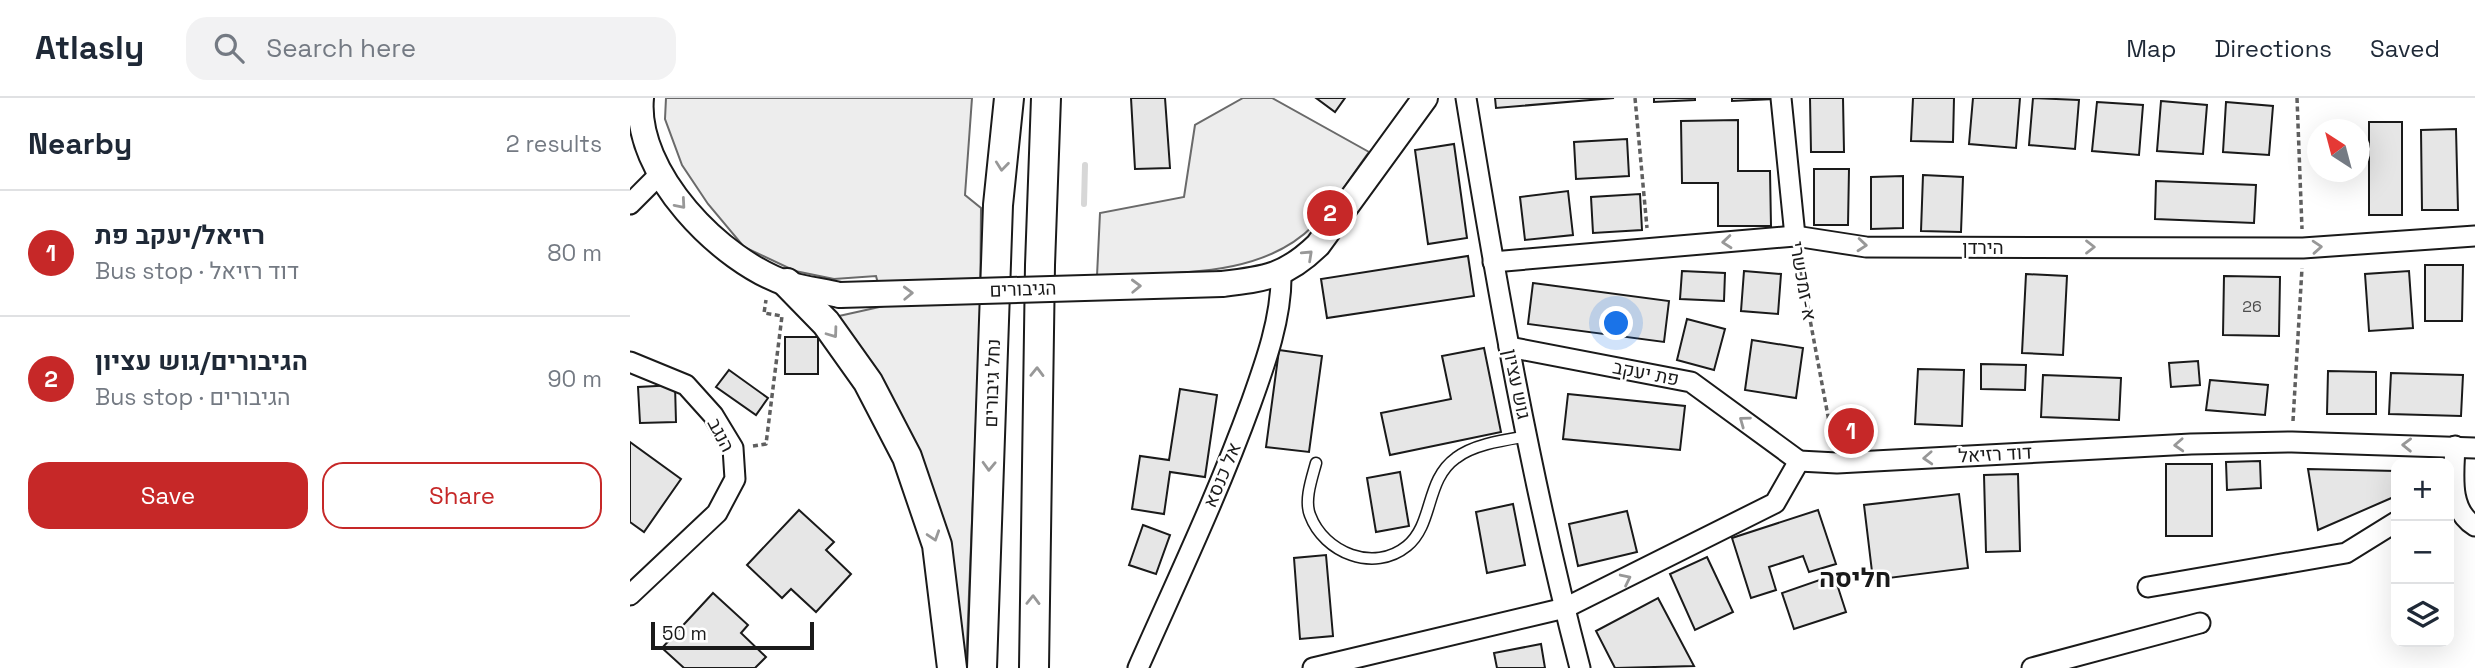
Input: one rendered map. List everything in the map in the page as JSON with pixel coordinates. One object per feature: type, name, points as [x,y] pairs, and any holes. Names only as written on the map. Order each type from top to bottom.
[{"type":"main road","name":"נחל גיבורים","points":[[982,668],[998,205],[1009,98]]},
{"type":"main road","points":[[1034,668],[1040,265],[1046,98]]},
{"type":"main road","points":[[777,288],[826,323],[868,382],[907,457],[937,545],[952,668]]},
{"type":"street","name":"הגיבורים","points":[[640,98],[640,125],[645,144],[660,174],[695,221],[777,288],[840,295],[1222,284],[1280,274],[1300,262],[1318,245],[1425,98]]},
{"type":"street","name":"גוש עציון","points":[[1466,98],[1509,347],[1564,608],[1580,668]]},
{"type":"street","name":"א-זמכשרי","points":[[1781,98],[1794,236]]},
{"type":"street","points":[[630,204],[660,174]]},
{"type":"street","name":"הירדן","points":[[1493,262],[1794,236],[1866,247],[2303,248],[2475,236]]},
{"type":"street","name":"אל כנסא","points":[[1138,668],[1244,422],[1266,361],[1281,288],[1280,274]]},
{"type":"street","name":"פת יעקב","points":[[1509,347],[1691,382],[1800,461]]},
{"type":"street","name":"הנגב","points":[[630,362],[686,385],[713,415],[733,449],[735,480],[717,513],[630,595]]},
{"type":"street","name":"דוד רזיאל","points":[[1800,461],[1837,463],[2292,442],[2465,447]]},
{"type":"street","points":[[2454,479],[2465,447]]},
{"type":"street","points":[[1313,668],[1564,608],[1775,503],[1800,461]]},
{"type":"street","points":[[2454,495],[2465,519],[2475,526]]},
{"type":"street","points":[[2148,587],[2346,553],[2391,525]]},
{"type":"street","points":[[2032,668],[2200,623]]},
{"type":"lane","points":[[1316,463],[1309,490],[1309,513],[1322,537],[1345,553],[1365,560],[1385,557],[1408,545],[1420,528],[1438,473],[1457,456],[1495,442],[1528,436]]},
{"type":"path","points":[[1635,98],[1649,249]]},
{"type":"path","name":"א-זמכשרי","points":[[1794,236],[1837,463]]},
{"type":"path","points":[[733,449],[766,444],[782,316],[764,313],[777,288]]},
{"type":"shaded area","points":[[666,98],[972,98],[965,195],[981,208],[980,324],[966,668],[958,668],[953,588],[830,318],[884,306],[876,276],[834,279],[795,271],[744,247],[708,204],[682,165],[665,119]]},
{"type":"shaded area","points":[[1243,98],[1272,98],[1369,152],[1322,217],[1292,243],[1267,256],[1212,270],[1097,276],[1100,213],[1184,197],[1195,125]]},
{"type":"building","points":[[1131,98],[1165,98],[1170,168],[1135,169]]},
{"type":"building","points":[[1316,98],[1345,98],[1335,112]]},
{"type":"building","points":[[1495,98],[1614,98],[1496,108]]},
{"type":"building","points":[[1654,98],[1695,98],[1695,100],[1654,102]]},
{"type":"building","points":[[1732,98],[1774,98],[1774,99],[1732,101]]},
{"type":"building","points":[[1810,98],[1843,98],[1844,152],[1811,152]]},
{"type":"building","points":[[1913,98],[1954,98],[1953,142],[1911,141]]},
{"type":"building","points":[[1973,98],[2020,98],[2016,148],[1969,144]]},
{"type":"building","points":[[2033,98],[2079,100],[2075,149],[2029,145]]},
{"type":"building","points":[[2161,101],[2207,105],[2203,154],[2157,151]]},
{"type":"building","points":[[2097,102],[2143,105],[2139,155],[2092,151]]},
{"type":"building","points":[[2226,102],[2273,106],[2269,155],[2223,152]]},
{"type":"building","points":[[1738,120],[1738,171],[1770,171],[1771,226],[1718,226],[1718,183],[1682,183],[1681,121]]},
{"type":"building","points":[[2370,122],[2402,122],[2402,215],[2369,215]]},
{"type":"building","points":[[2456,129],[2458,210],[2422,210],[2421,130]]},
{"type":"building","points":[[1627,139],[1629,176],[1576,179],[1574,142]]},
{"type":"building","points":[[1454,144],[1467,238],[1428,244],[1415,150]]},
{"type":"building","points":[[1814,169],[1849,169],[1848,225],[1814,225]]},
{"type":"building","points":[[1923,175],[1963,177],[1961,232],[1921,231]]},
{"type":"building","points":[[1903,176],[1903,228],[1871,229],[1871,177]]},
{"type":"building","points":[[2156,181],[2256,185],[2254,223],[2155,219]]},
{"type":"building","points":[[1568,191],[1573,235],[1525,240],[1520,197]]},
{"type":"building","points":[[1640,194],[1642,230],[1593,233],[1591,197]]},
{"type":"building","points":[[1468,256],[1474,296],[1327,318],[1321,279]]},
{"type":"building","points":[[2425,265],[2463,265],[2462,321],[2425,321]]},
{"type":"building","points":[[1682,271],[1725,273],[1724,301],[1680,299]]},
{"type":"building","points":[[1744,271],[1781,274],[1778,314],[1741,311]]},
{"type":"building","points":[[2409,271],[2413,328],[2369,331],[2365,274]]},
{"type":"building","points":[[2026,274],[2067,276],[2063,355],[2022,353]]},
{"type":"building","points":[[2224,276],[2280,277],[2279,336],[2223,335]]},
{"type":"building","points":[[1533,283],[1669,301],[1664,342],[1528,324]]},
{"type":"building","points":[[1687,319],[1725,329],[1714,370],[1677,360]]},
{"type":"building","points":[[785,337],[818,337],[818,374],[785,374]]},
{"type":"building","points":[[1752,340],[1803,348],[1796,398],[1745,390]]},
{"type":"building","points":[[1484,348],[1501,432],[1390,455],[1381,413],[1451,399],[1442,356]]},
{"type":"building","points":[[1279,350],[1322,356],[1309,452],[1266,447]]},
{"type":"building","points":[[2198,361],[2200,385],[2171,387],[2169,363]]},
{"type":"building","points":[[1981,364],[2026,365],[2025,390],[1981,389]]},
{"type":"building","points":[[1918,369],[1964,370],[1962,426],[1915,424]]},
{"type":"building","points":[[729,370],[768,398],[756,415],[716,387]]},
{"type":"building","points":[[2328,371],[2376,372],[2376,414],[2327,414]]},
{"type":"building","points":[[2391,373],[2463,375],[2461,416],[2389,414]]},
{"type":"building","points":[[2043,375],[2121,378],[2119,420],[2041,417]]},
{"type":"building","points":[[2210,380],[2268,385],[2265,415],[2206,410]]},
{"type":"building","points":[[675,385],[676,422],[640,423],[638,387]]},
{"type":"building","points":[[1180,389],[1217,395],[1205,477],[1170,472],[1164,514],[1132,509],[1140,456],[1169,460]]},
{"type":"building","points":[[1568,394],[1685,406],[1680,450],[1563,439]]},
{"type":"building","points":[[630,442],[681,479],[644,532],[630,522]]},
{"type":"building","points":[[2260,461],[2261,488],[2227,490],[2226,462]]},
{"type":"building","points":[[2166,464],[2212,464],[2212,536],[2166,536]]},
{"type":"building","points":[[2308,469],[2391,471],[2391,498],[2318,530]]},
{"type":"building","points":[[1400,472],[1409,526],[1376,532],[1367,478]]},
{"type":"building","points":[[2018,474],[2020,551],[1986,552],[1984,475]]},
{"type":"building","points":[[1959,494],[1968,568],[1873,580],[1864,505]]},
{"type":"building","points":[[1513,504],[1525,565],[1487,573],[1476,512]]},
{"type":"building","points":[[799,510],[834,542],[826,550],[851,574],[816,612],[791,589],[782,598],[747,565]]},
{"type":"building","points":[[1818,510],[1836,564],[1809,572],[1803,556],[1769,567],[1776,590],[1751,598],[1732,538]]},
{"type":"building","points":[[1627,511],[1637,552],[1578,566],[1569,524]]},
{"type":"building","points":[[1143,525],[1170,535],[1156,574],[1129,565]]},
{"type":"building","points":[[1326,555],[1333,636],[1300,639],[1294,558]]},
{"type":"building","points":[[1707,557],[1733,612],[1695,630],[1670,574]]},
{"type":"building","points":[[1834,575],[1846,612],[1794,629],[1782,593]]},
{"type":"building","points":[[713,593],[748,625],[741,633],[766,657],[755,668],[684,668],[662,648]]},
{"type":"building","points":[[1658,598],[1694,666],[1615,668],[1596,631]]},
{"type":"building","points":[[1541,644],[1545,668],[1497,668],[1494,653]]},
{"type":"waterway","points":[[1084,204],[1085,165]]},
{"type":"place","name":"הגיבורים/גוש עציון","points":[[1330,213]]},
{"type":"place","name":"רזיאל/יעקב פת","points":[[1851,431]]},
{"type":"district","name":"חליסה","points":[[1855,578]]}]
